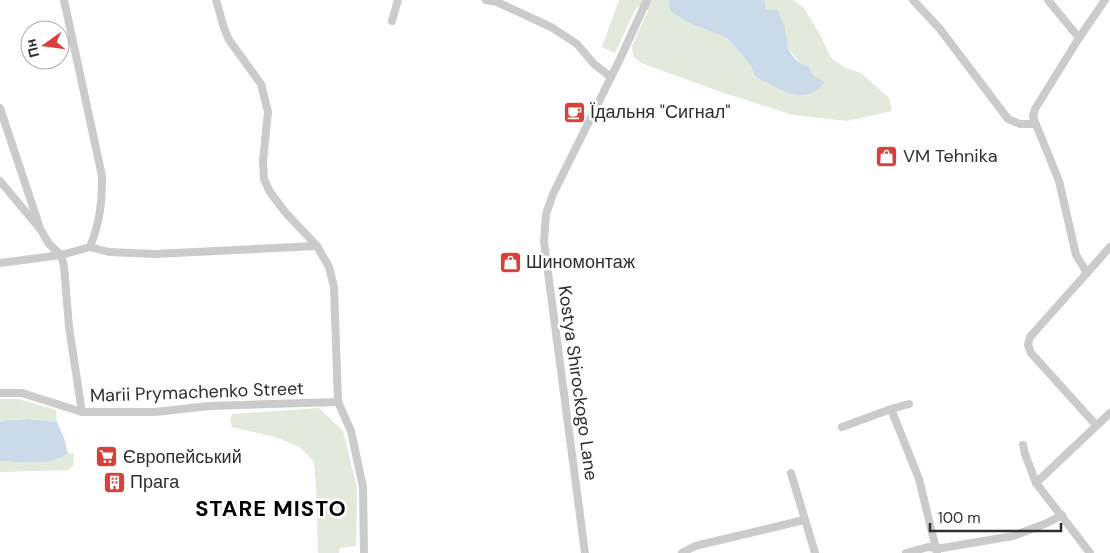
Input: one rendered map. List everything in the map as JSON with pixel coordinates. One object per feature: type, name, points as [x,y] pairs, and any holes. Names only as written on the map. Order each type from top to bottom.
[{"type":"street","points":[[64,0],[102,176],[102,205],[98,227],[90,247]]},
{"type":"street","points":[[216,0],[229,40],[261,84],[268,112],[263,162],[264,179],[270,192],[285,212],[317,246],[329,267],[334,287],[338,402],[351,431],[363,487],[364,553]]},
{"type":"street","points":[[392,21],[398,0]]},
{"type":"street","points":[[486,0],[497,2],[551,27],[577,44],[594,64],[611,77]]},
{"type":"street","name":"Kostya Shirockogo Lane","points":[[585,553],[544,242],[546,214],[553,194],[647,0]]},
{"type":"street","points":[[913,0],[940,29],[1008,118],[1020,124],[1034,124]]},
{"type":"street","points":[[1048,0],[1079,38]]},
{"type":"street","points":[[1087,273],[1076,255],[1059,181],[1034,124],[1033,117],[1035,109],[1104,0]]},
{"type":"street","points":[[0,108],[41,230]]},
{"type":"street","points":[[0,182],[41,230],[49,244],[61,255],[64,266],[69,327],[82,412]]},
{"type":"street","points":[[0,263],[61,255],[90,247],[109,252],[155,254],[317,246]]},
{"type":"street","points":[[1096,425],[1031,354],[1028,345],[1030,337],[1110,247]]},
{"type":"street","name":"Marii Prymachenko Street","points":[[0,393],[22,393],[82,412],[155,412],[209,406],[338,402]]},
{"type":"street","points":[[842,427],[909,404]]},
{"type":"street","points":[[891,409],[919,480],[937,550]]},
{"type":"street","points":[[1036,483],[1110,412]]},
{"type":"street","points":[[1023,445],[1024,454],[1036,483],[1090,553]]},
{"type":"street","points":[[791,473],[815,553]]},
{"type":"street","points":[[906,553],[928,546],[937,550],[950,546],[1013,536],[1062,516]]},
{"type":"street","points":[[682,553],[695,546],[804,520]]},
{"type":"shaded area","points":[[619,0],[668,0],[687,22],[727,38],[751,66],[754,77],[813,75],[809,67],[791,53],[787,43],[786,31],[766,9],[764,0],[793,0],[804,8],[822,38],[830,57],[846,68],[861,73],[889,98],[892,111],[847,121],[793,115],[721,92],[641,63],[633,56],[632,46],[648,10],[637,6],[615,53],[602,47]]},
{"type":"shaded area","points":[[0,399],[18,399],[56,410],[57,422],[21,419],[0,422]]},
{"type":"shaded area","points":[[319,408],[343,431],[357,488],[356,546],[339,548],[339,553],[318,553],[314,462],[300,447],[275,437],[232,427],[230,419],[232,414]]},
{"type":"shaded area","points":[[68,453],[74,454],[73,466],[68,470],[0,472],[0,461],[45,462]]},
{"type":"shaded area","points":[[236,501],[239,518],[215,519],[215,502]]},
{"type":"water","points":[[669,0],[764,0],[766,9],[778,10],[785,29],[790,52],[796,60],[809,67],[813,75],[825,82],[817,90],[809,94],[800,95],[781,90],[754,76],[751,66],[727,38],[687,22],[671,11]]},
{"type":"water","points":[[28,419],[57,422],[68,453],[45,462],[0,461],[0,422]]},
{"type":"place","name":"Їдальня \"Сигнал\"","points":[[574,112]]},
{"type":"place","name":"VM Tehnika","points":[[887,156]]},
{"type":"place","name":"Шиномонтаж","points":[[510,262]]},
{"type":"place","name":"Європейський","points":[[107,457]]},
{"type":"place","name":"Прага","points":[[114,482]]},
{"type":"district","name":"STARE MISTO","points":[[271,508]]}]
